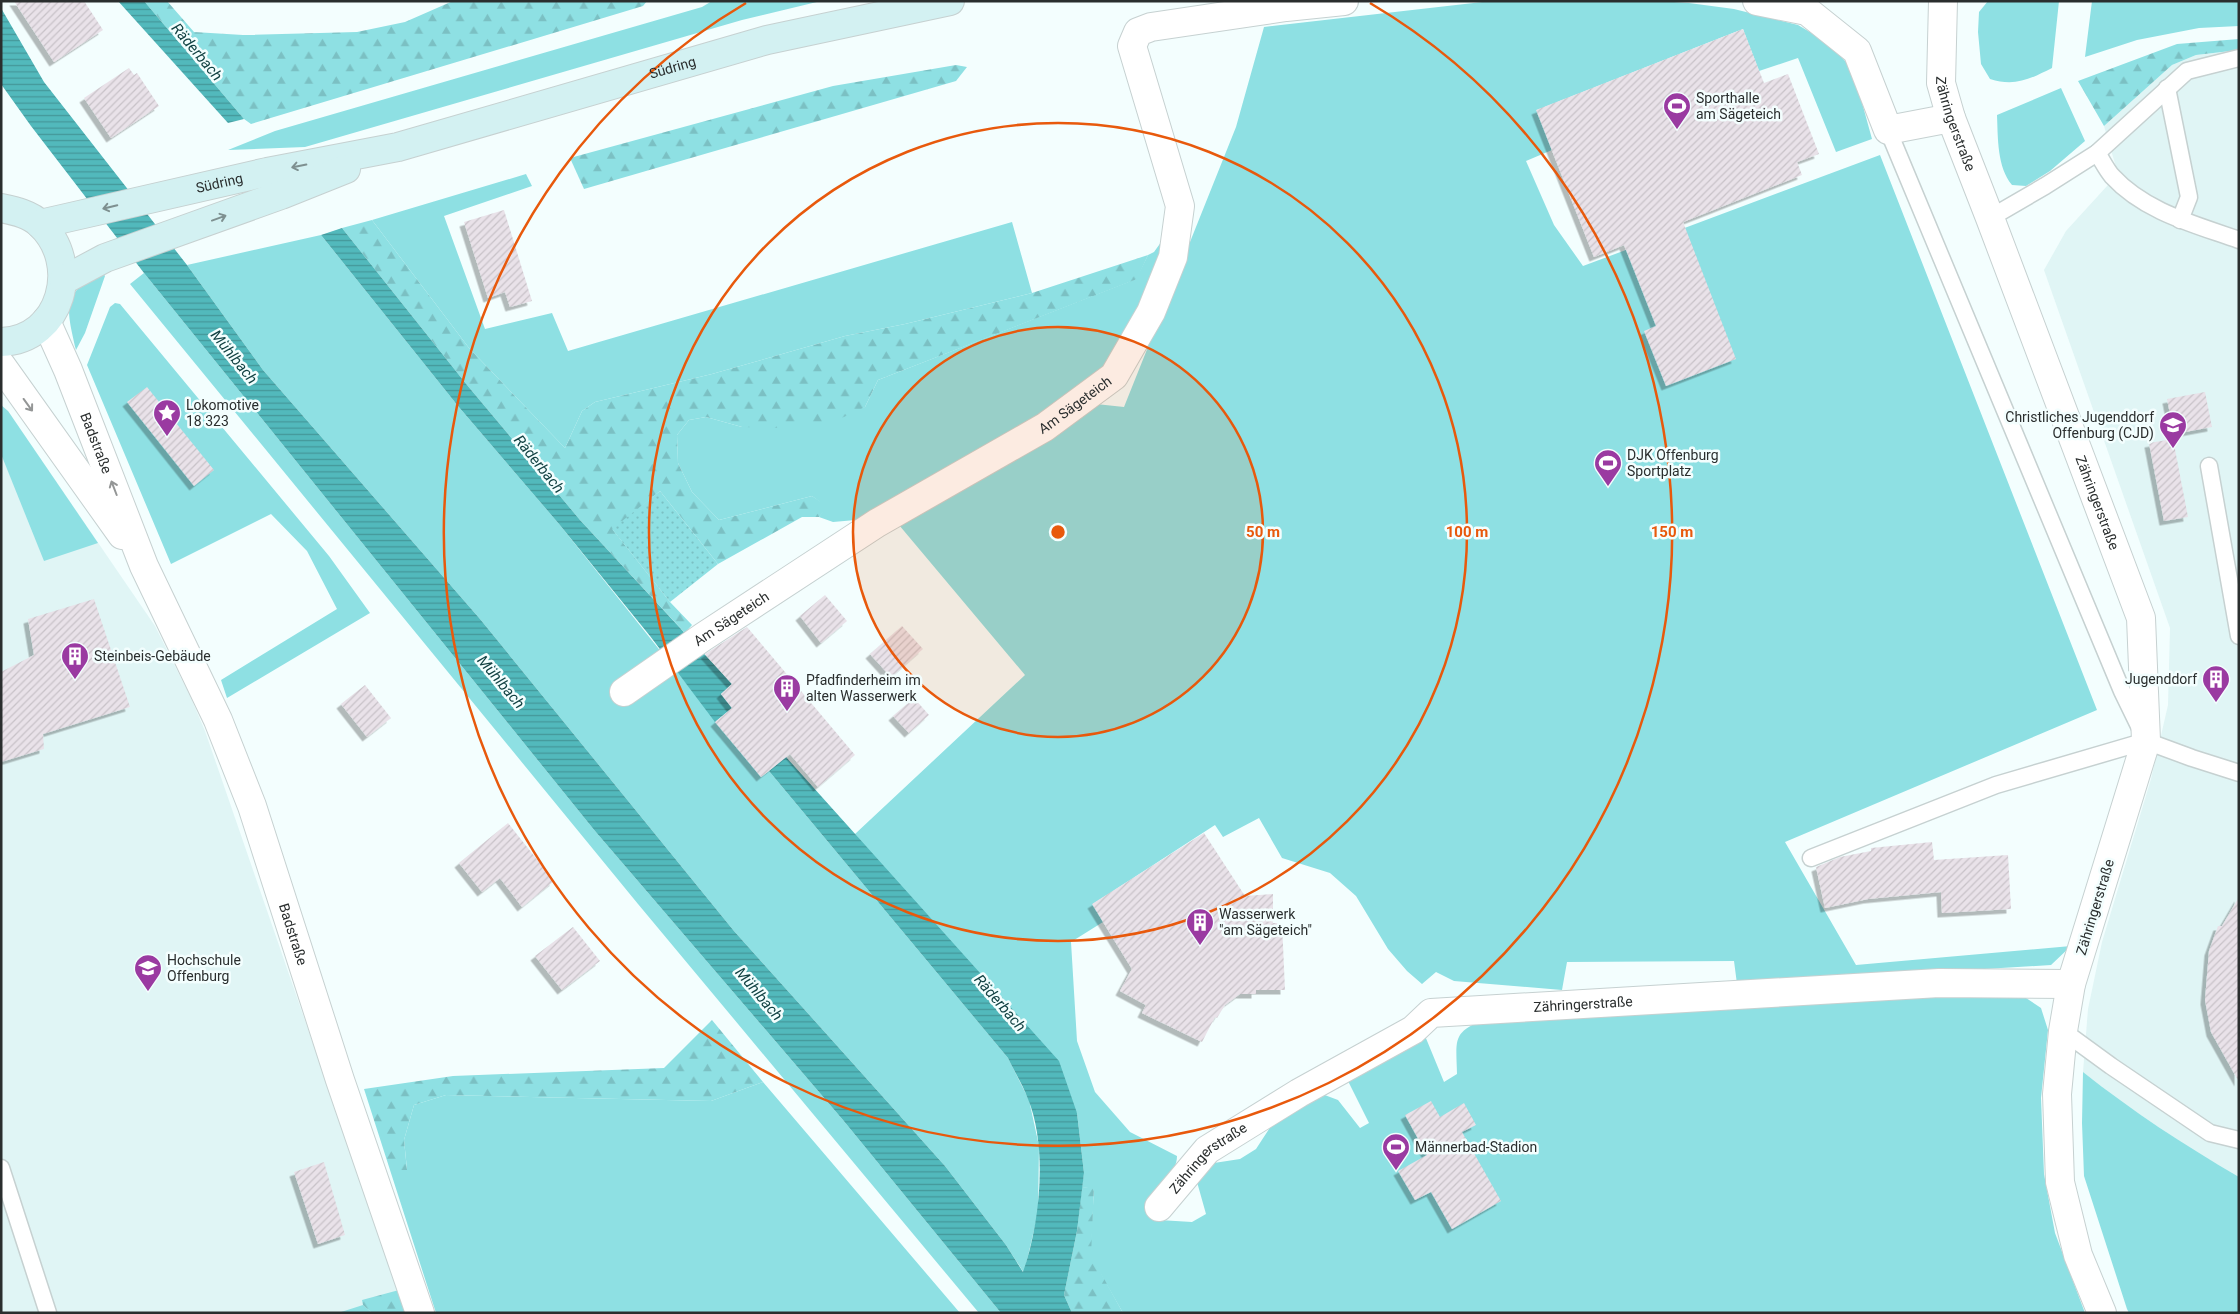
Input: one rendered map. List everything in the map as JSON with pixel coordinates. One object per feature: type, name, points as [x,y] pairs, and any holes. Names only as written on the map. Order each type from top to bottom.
[{"type":"street","name":"Südring","points":[[40,224],[267,172],[398,147],[767,40],[950,1]]},
{"type":"street","name":"Am Sägeteich","points":[[624,692],[703,637],[877,523],[1045,427],[1114,376],[1151,312],[1172,257],[1180,206],[1132,46],[1138,32],[1151,28],[1286,6],[1344,1]]},
{"type":"street","points":[[1757,1],[1807,11],[1856,51],[1888,130],[1951,118]]},
{"type":"street","name":"Zähringerstraße","points":[[1943,1],[1941,84],[1951,118],[2141,618],[2146,741],[2072,984],[2063,1031],[2057,1094],[2060,1182],[2078,1255],[2102,1313]]},
{"type":"street","name":"Südring","points":[[64,280],[105,258],[174,235],[280,195],[398,147]]},
{"type":"street","points":[[1,208],[24,213],[40,224],[59,250],[64,280],[55,308],[46,321],[29,335],[9,342],[1,342]]},
{"type":"street","name":"Badstraße","points":[[46,321],[68,370],[144,566],[218,720],[252,806],[340,1080],[420,1313]]},
{"type":"street","name":"Badstraße","points":[[1,365],[144,566]]},
{"type":"street","name":"Zähringerstraße","points":[[1159,1207],[1207,1150],[1299,1093],[1413,1030],[1431,1013],[1939,983],[2072,984]]},
{"type":"lane","points":[[1990,218],[2097,153],[2187,71],[2239,58]]},
{"type":"lane","points":[[2167,88],[2190,197],[2180,220]]},
{"type":"lane","points":[[1888,130],[2122,691],[2146,741]]},
{"type":"lane","points":[[2097,153],[2110,174],[2127,191],[2148,206],[2180,220],[2239,240]]},
{"type":"lane","points":[[2209,466],[2239,636]]},
{"type":"lane","points":[[1810,858],[1996,785],[2146,741],[2239,773]]},
{"type":"lane","points":[[2063,1031],[2210,1133],[2239,1140]]},
{"type":"lane","points":[[1,1168],[48,1313]]},
{"type":"shaded area","name":"Christliches Jugenddorf Offenburg (CJD)","points":[[2239,50],[2239,1177],[2194,1151],[2120,1101],[2083,1072],[2088,1009],[2102,942],[2151,779],[2168,705],[2170,628],[2044,270],[2066,231],[2118,174],[2104,126],[2172,65],[2196,55]]},
{"type":"shaded area","name":"Hochschule Offenburg","points":[[8,411],[155,626],[191,698],[205,731],[406,1313],[1,1313],[1,413]]},
{"type":"green space","points":[[144,1],[167,1],[194,32],[243,35],[357,32],[405,22],[453,1],[647,1],[643,6],[251,124],[244,119]]},
{"type":"green space","points":[[712,1],[821,1],[742,20],[305,147],[228,150],[275,131],[702,7]]},
{"type":"green space","points":[[1491,1],[1659,1],[1734,9],[1798,25],[1830,44],[1853,70],[1872,139],[1836,152],[1798,58],[1759,71],[1743,29],[1537,110],[1552,150],[1526,161],[1554,225],[1583,266],[1880,155],[2097,710],[1785,842],[1856,965],[2071,946],[2051,965],[1737,984],[1734,961],[1567,962],[1562,990],[1454,981],[1436,972],[1422,984],[1407,971],[1388,949],[1356,896],[1330,873],[1282,858],[1259,818],[1223,837],[1215,825],[1093,904],[1103,922],[1071,942],[1077,1041],[1095,1092],[1130,1132],[1177,1156],[1171,1174],[1147,1199],[1149,1212],[1159,1220],[1192,1222],[1206,1214],[1197,1182],[1214,1163],[1240,1159],[1256,1149],[1277,1117],[1322,1094],[1338,1100],[1360,1128],[1369,1123],[1348,1081],[1423,1031],[1444,1082],[1457,1074],[1456,1052],[1462,1032],[1468,1027],[1489,1018],[1675,1007],[2003,994],[2026,998],[2041,1008],[2048,1030],[2041,1098],[2044,1174],[2055,1233],[2085,1313],[1123,1313],[1090,1255],[1094,1189],[1082,1187],[1084,1173],[1077,1113],[855,834],[1025,675],[899,525],[1096,404],[1124,407],[1236,127],[1264,27]]},
{"type":"green space","points":[[1988,1],[2059,1],[2052,68],[2022,81],[2007,82],[1990,79],[1981,64],[1978,32],[1979,12]]},
{"type":"green space","points":[[2092,1],[2239,1],[2239,26],[2199,28],[2137,40],[2085,57]]},
{"type":"green space","points":[[2239,39],[2239,50],[2196,55],[2172,65],[2104,126],[2078,81],[2177,44]]},
{"type":"green space","points":[[956,65],[967,67],[956,81],[584,189],[570,158],[833,86]]},
{"type":"green space","points":[[2061,88],[2085,141],[2050,171],[2026,186],[2012,185],[2003,170],[2001,161],[1997,115]]},
{"type":"green space","points":[[526,174],[532,186],[444,216],[485,329],[552,313],[568,351],[1012,222],[1032,293],[905,324],[845,336],[712,374],[595,402],[582,411],[565,448],[469,348],[372,220]]},
{"type":"green space","points":[[372,220],[469,348],[565,448],[582,411],[595,402],[712,374],[845,336],[905,324],[1032,293],[1148,255],[1137,279],[878,380],[865,407],[831,423],[774,428],[742,427],[706,417],[689,420],[677,435],[678,463],[692,492],[719,520],[812,496],[821,502],[824,511],[819,517],[802,517],[718,564],[660,491],[613,530],[670,602],[692,625],[685,633],[580,520],[467,385],[342,228]]},
{"type":"green space","points":[[321,235],[458,406],[559,524],[761,777],[769,771],[1008,1058],[1029,1100],[1039,1146],[1038,1213],[1024,1273],[1006,1245],[945,1166],[734,931],[480,619],[263,370],[187,265]]},
{"type":"green space","points":[[1164,238],[1163,260],[1140,317],[1101,374],[1058,406],[878,518],[833,522],[819,517],[823,511],[820,502],[812,496],[719,520],[692,492],[678,463],[677,435],[689,420],[706,417],[742,427],[865,407],[878,380],[1136,279],[1148,255],[1154,252]]},
{"type":"green space","points":[[101,269],[105,276],[85,333],[76,350],[70,322],[70,303],[79,287]]},
{"type":"green space","points":[[144,273],[595,831],[843,1120],[1001,1313],[979,1313],[638,904],[130,284]]},
{"type":"green space","points":[[115,303],[120,304],[329,556],[370,613],[227,698],[221,680],[337,609],[307,551],[271,514],[171,564],[87,365],[110,307]]},
{"type":"green space","points":[[1,405],[8,411],[98,543],[44,561],[1,454]]},
{"type":"green space","points":[[660,491],[718,564],[670,602],[612,529]]},
{"type":"green space","points":[[712,1020],[763,1082],[711,1101],[446,1095],[414,1105],[404,1140],[407,1170],[390,1170],[364,1089],[453,1076],[664,1068]]},
{"type":"green space","points":[[2083,1072],[2159,1127],[2239,1177],[2239,1313],[2129,1313],[2084,1176]]},
{"type":"green space","points":[[763,1082],[960,1313],[436,1313],[390,1170],[407,1169],[404,1140],[414,1105],[446,1095],[711,1101]]},
{"type":"green space","points":[[1082,1187],[1094,1188],[1091,1255],[1123,1313],[1072,1313],[1064,1295],[1077,1231]]},
{"type":"green space","points":[[399,1290],[406,1313],[372,1313],[363,1305],[362,1300]]},
{"type":"green space","points":[[363,1305],[372,1313],[338,1313]]},
{"type":"water","points":[[118,1],[144,1],[244,119],[228,123]]},
{"type":"water","points":[[1,8],[44,82],[187,265],[263,370],[480,619],[734,931],[945,1166],[1006,1245],[1023,1272],[1034,1232],[1040,1163],[1034,1119],[1021,1083],[1008,1058],[769,771],[786,757],[1059,1061],[1077,1113],[1084,1173],[1077,1231],[1064,1295],[1072,1313],[1001,1313],[843,1120],[595,831],[144,273],[31,126],[1,84]]},
{"type":"water","points":[[342,228],[467,385],[580,520],[732,684],[721,694],[732,708],[715,722],[650,636],[559,524],[458,406],[321,235]]},
{"type":"building","points":[[14,1],[84,1],[103,30],[54,62]]},
{"type":"building","name":"Sporthalle am Sägeteich","points":[[1743,29],[1764,83],[1788,74],[1819,154],[1797,162],[1802,175],[1683,222],[1736,359],[1666,386],[1644,331],[1656,326],[1624,245],[1594,257],[1536,110]]},
{"type":"building","points":[[129,68],[134,75],[137,73],[159,106],[111,138],[84,98]]},
{"type":"building","points":[[504,210],[532,301],[510,307],[505,292],[488,298],[464,222]]},
{"type":"building","points":[[147,387],[214,470],[194,486],[127,402]]},
{"type":"building","points":[[2205,392],[2212,427],[2174,434],[2167,399]]},
{"type":"building","points":[[2173,439],[2188,517],[2164,521],[2149,443]]},
{"type":"building","points":[[825,595],[847,621],[821,643],[800,616]]},
{"type":"building","name":"Steinbeis-Gebäude","points":[[94,599],[130,707],[43,734],[44,749],[1,762],[1,672],[34,655],[28,619]]},
{"type":"building","points":[[902,626],[923,649],[891,677],[870,654]]},
{"type":"building","name":"Pfadfinderheim im alten Wasserwerk","points":[[747,627],[855,755],[818,787],[790,754],[761,777],[715,722],[732,708],[721,694],[732,684],[705,654]]},
{"type":"building","points":[[365,685],[391,718],[367,737],[341,704]]},
{"type":"building","points":[[914,698],[929,715],[909,733],[893,716]]},
{"type":"building","points":[[508,823],[554,881],[522,907],[500,878],[482,892],[459,863]]},
{"type":"building","name":"Wasserwerk \"am Sägeteich\"","points":[[1204,833],[1245,896],[1273,894],[1273,923],[1282,923],[1285,990],[1256,990],[1256,994],[1240,994],[1225,1005],[1217,1018],[1215,1017],[1202,1042],[1142,1013],[1146,1005],[1120,991],[1132,969],[1092,904]]},
{"type":"building","points":[[1932,842],[1934,860],[2008,855],[2011,909],[1942,913],[1941,892],[1868,899],[1825,908],[1816,867],[1840,857],[1871,851],[1871,848]]},
{"type":"building","points":[[2239,897],[2239,1082],[2211,1032],[2205,1000],[2209,951],[2218,926],[2222,926]]},
{"type":"building","points":[[573,927],[600,961],[562,990],[535,956]]},
{"type":"building","points":[[1431,1101],[1440,1117],[1464,1103],[1476,1125],[1462,1132],[1501,1201],[1452,1229],[1431,1192],[1415,1200],[1398,1171],[1427,1155],[1405,1115]]},
{"type":"building","points":[[324,1162],[345,1235],[318,1244],[294,1172]]},
{"type":"place","name":"Sporthalle am Sägeteich","points":[[1677,130]]},
{"type":"place","name":"Lokomotive 18 323","points":[[167,437]]},
{"type":"place","name":"Christliches Jugenddorf Offenburg (CJD)","points":[[2173,449]]},
{"type":"place","name":"DJK Offenburg Sportplatz","points":[[1608,487]]},
{"type":"place","name":"Steinbeis-Gebäude","points":[[75,680]]},
{"type":"place","name":"Jugenddorf","points":[[2216,703]]},
{"type":"place","name":"Pfadfinderheim im alten Wasserwerk","points":[[787,712]]},
{"type":"place","name":"Wasserwerk \"am Sägeteich\"","points":[[1200,946]]},
{"type":"place","name":"Hochschule Offenburg","points":[[148,992]]},
{"type":"place","name":"Männerbad-Stadion","points":[[1396,1171]]},
{"type":"water label","name":"Räderbach","points":[[197,52]]},
{"type":"water label","name":"Mühlbach","points":[[234,357]]},
{"type":"water label","name":"Räderbach","points":[[539,464]]},
{"type":"water label","name":"Mühlbach","points":[[501,682]]},
{"type":"water label","name":"Mühlbach","points":[[759,994]]},
{"type":"water label","name":"Räderbach","points":[[1000,1003]]}]
